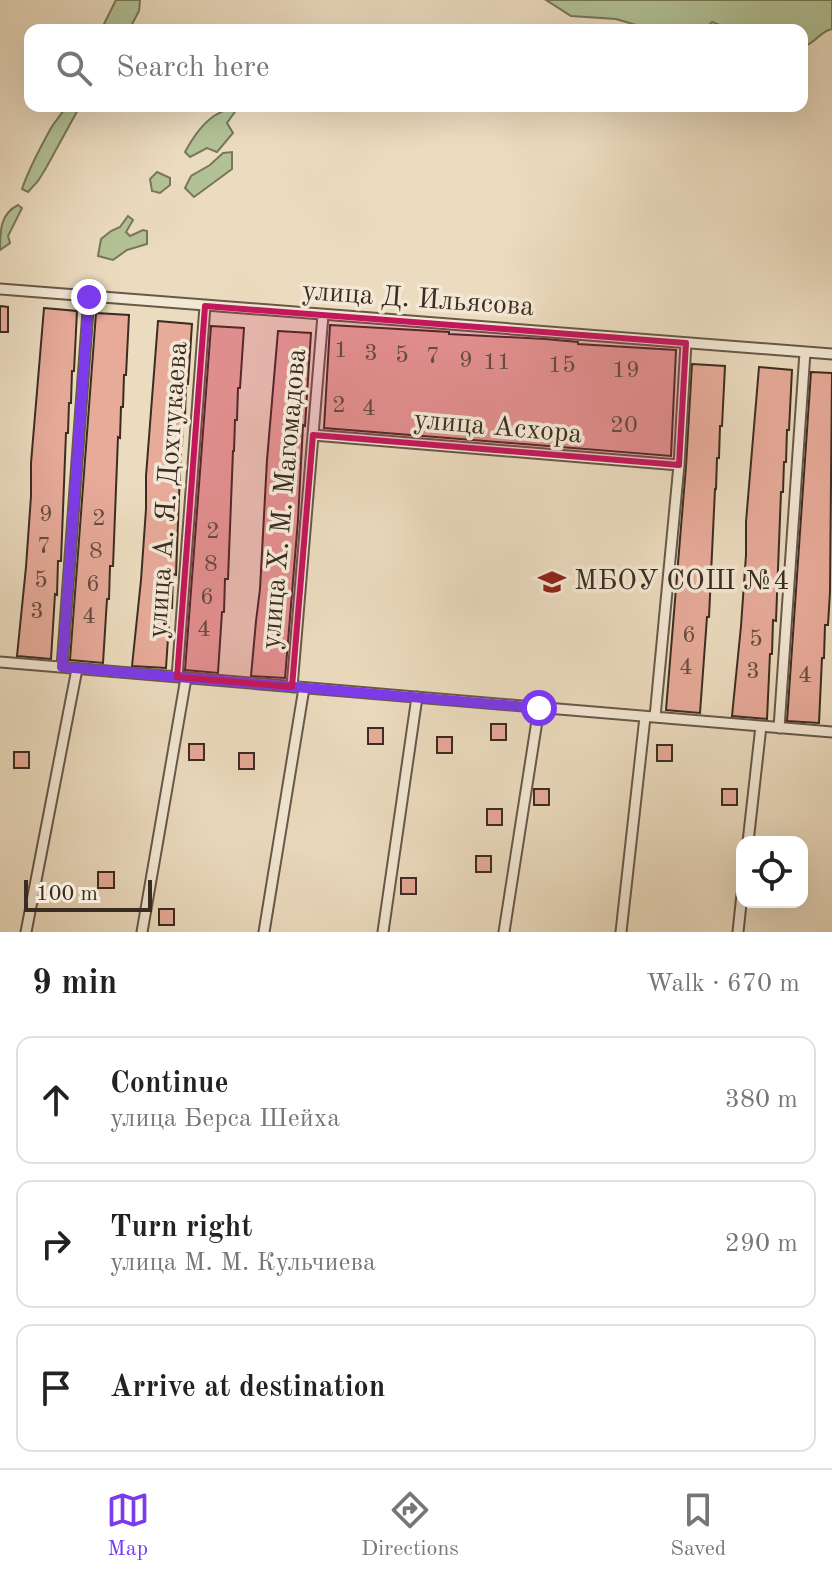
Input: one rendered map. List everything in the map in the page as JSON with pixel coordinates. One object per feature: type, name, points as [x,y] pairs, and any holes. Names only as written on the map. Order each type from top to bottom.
[{"type":"street","name":"улица Д. Ильясова","points":[[0,289],[832,354]]},
{"type":"street","points":[[62,667],[89,297]]},
{"type":"street","name":"улица А. Я. Дохтукаева","points":[[142,932],[182,678],[205,306]]},
{"type":"street","name":"улица Х. М. Магомадова","points":[[292,687],[323,315]]},
{"type":"street","points":[[621,932],[679,465],[686,343]]},
{"type":"street","points":[[779,728],[805,352]]},
{"type":"street","name":"улица Асхора","points":[[313,435],[679,465]]},
{"type":"street","points":[[0,662],[832,732]]},
{"type":"street","points":[[26,932],[77,669]]},
{"type":"street","points":[[264,932],[304,688]]},
{"type":"street","points":[[383,932],[417,697]]},
{"type":"street","points":[[504,932],[539,708]]},
{"type":"street","points":[[749,836],[761,726]]},
{"type":"street","points":[[738,932],[741,908]]},
{"type":"highlighted area","points":[[205,306],[686,343],[679,465],[313,435],[292,687],[177,677]]},
{"type":"green space","points":[[116,0],[140,0],[139,11],[132,24],[104,24]]},
{"type":"green space","points":[[546,0],[832,0],[832,29],[808,45],[808,24],[633,24],[616,19],[571,16]]},
{"type":"green space","points":[[62,112],[77,112],[46,168],[28,192],[22,189]]},
{"type":"green space","points":[[221,112],[235,112],[227,123],[233,133],[217,152],[207,148],[190,157],[185,152],[210,119]]},
{"type":"green space","points":[[232,152],[232,169],[194,197],[185,188],[191,176],[223,153]]},
{"type":"green space","points":[[157,172],[170,178],[170,185],[160,193],[152,191],[150,179]]},
{"type":"green space","points":[[18,205],[22,208],[8,236],[10,243],[0,250],[4,218]]},
{"type":"green space","points":[[128,216],[133,220],[126,232],[130,236],[147,231],[147,244],[127,250],[113,260],[98,256],[101,239],[120,227]]},
{"type":"building","points":[[0,306],[8,307],[8,332],[0,332]]},
{"type":"building","points":[[44,308],[77,311],[74,371],[66,433],[61,561],[58,561],[51,659],[17,656]]},
{"type":"building","points":[[96,313],[129,315],[126,375],[118,437],[113,566],[110,566],[103,663],[70,660]]},
{"type":"building","points":[[158,321],[192,324],[181,446],[176,575],[173,574],[166,668],[132,666],[141,580]]},
{"type":"building","points":[[330,325],[676,350],[671,456],[324,428]]},
{"type":"building","points":[[211,326],[244,328],[233,451],[228,579],[225,579],[218,673],[185,670]]},
{"type":"building","points":[[278,331],[311,333],[285,678],[251,676]]},
{"type":"building","points":[[692,364],[725,366],[700,713],[666,710]]},
{"type":"building","points":[[759,367],[792,370],[767,719],[732,716]]},
{"type":"building","points":[[811,372],[832,373],[830,592],[822,658],[819,723],[787,721]]},
{"type":"building","points":[[491,724],[506,724],[506,740],[491,740]]},
{"type":"building","points":[[368,728],[383,728],[383,744],[368,744]]},
{"type":"building","points":[[437,737],[452,737],[452,753],[437,753]]},
{"type":"building","points":[[189,744],[204,744],[204,760],[189,760]]},
{"type":"building","points":[[657,745],[672,745],[672,761],[657,761]]},
{"type":"building","points":[[14,752],[29,752],[29,768],[14,768]]},
{"type":"building","points":[[239,753],[254,753],[254,769],[239,769]]},
{"type":"building","points":[[534,789],[549,789],[549,805],[534,805]]},
{"type":"building","points":[[722,789],[737,789],[737,805],[722,805]]},
{"type":"building","points":[[487,809],[502,809],[502,825],[487,825]]},
{"type":"building","points":[[476,856],[491,856],[491,872],[476,872]]},
{"type":"building","points":[[98,872],[114,872],[114,888],[98,888]]},
{"type":"building","points":[[401,878],[416,878],[416,894],[401,894]]},
{"type":"building","points":[[159,909],[174,909],[174,925],[159,925]]},
{"type":"place","name":"МБОУ СОШ №4","points":[[552,582]]},
{"type":"route","points":[[89,297],[62,667],[539,708]]}]
